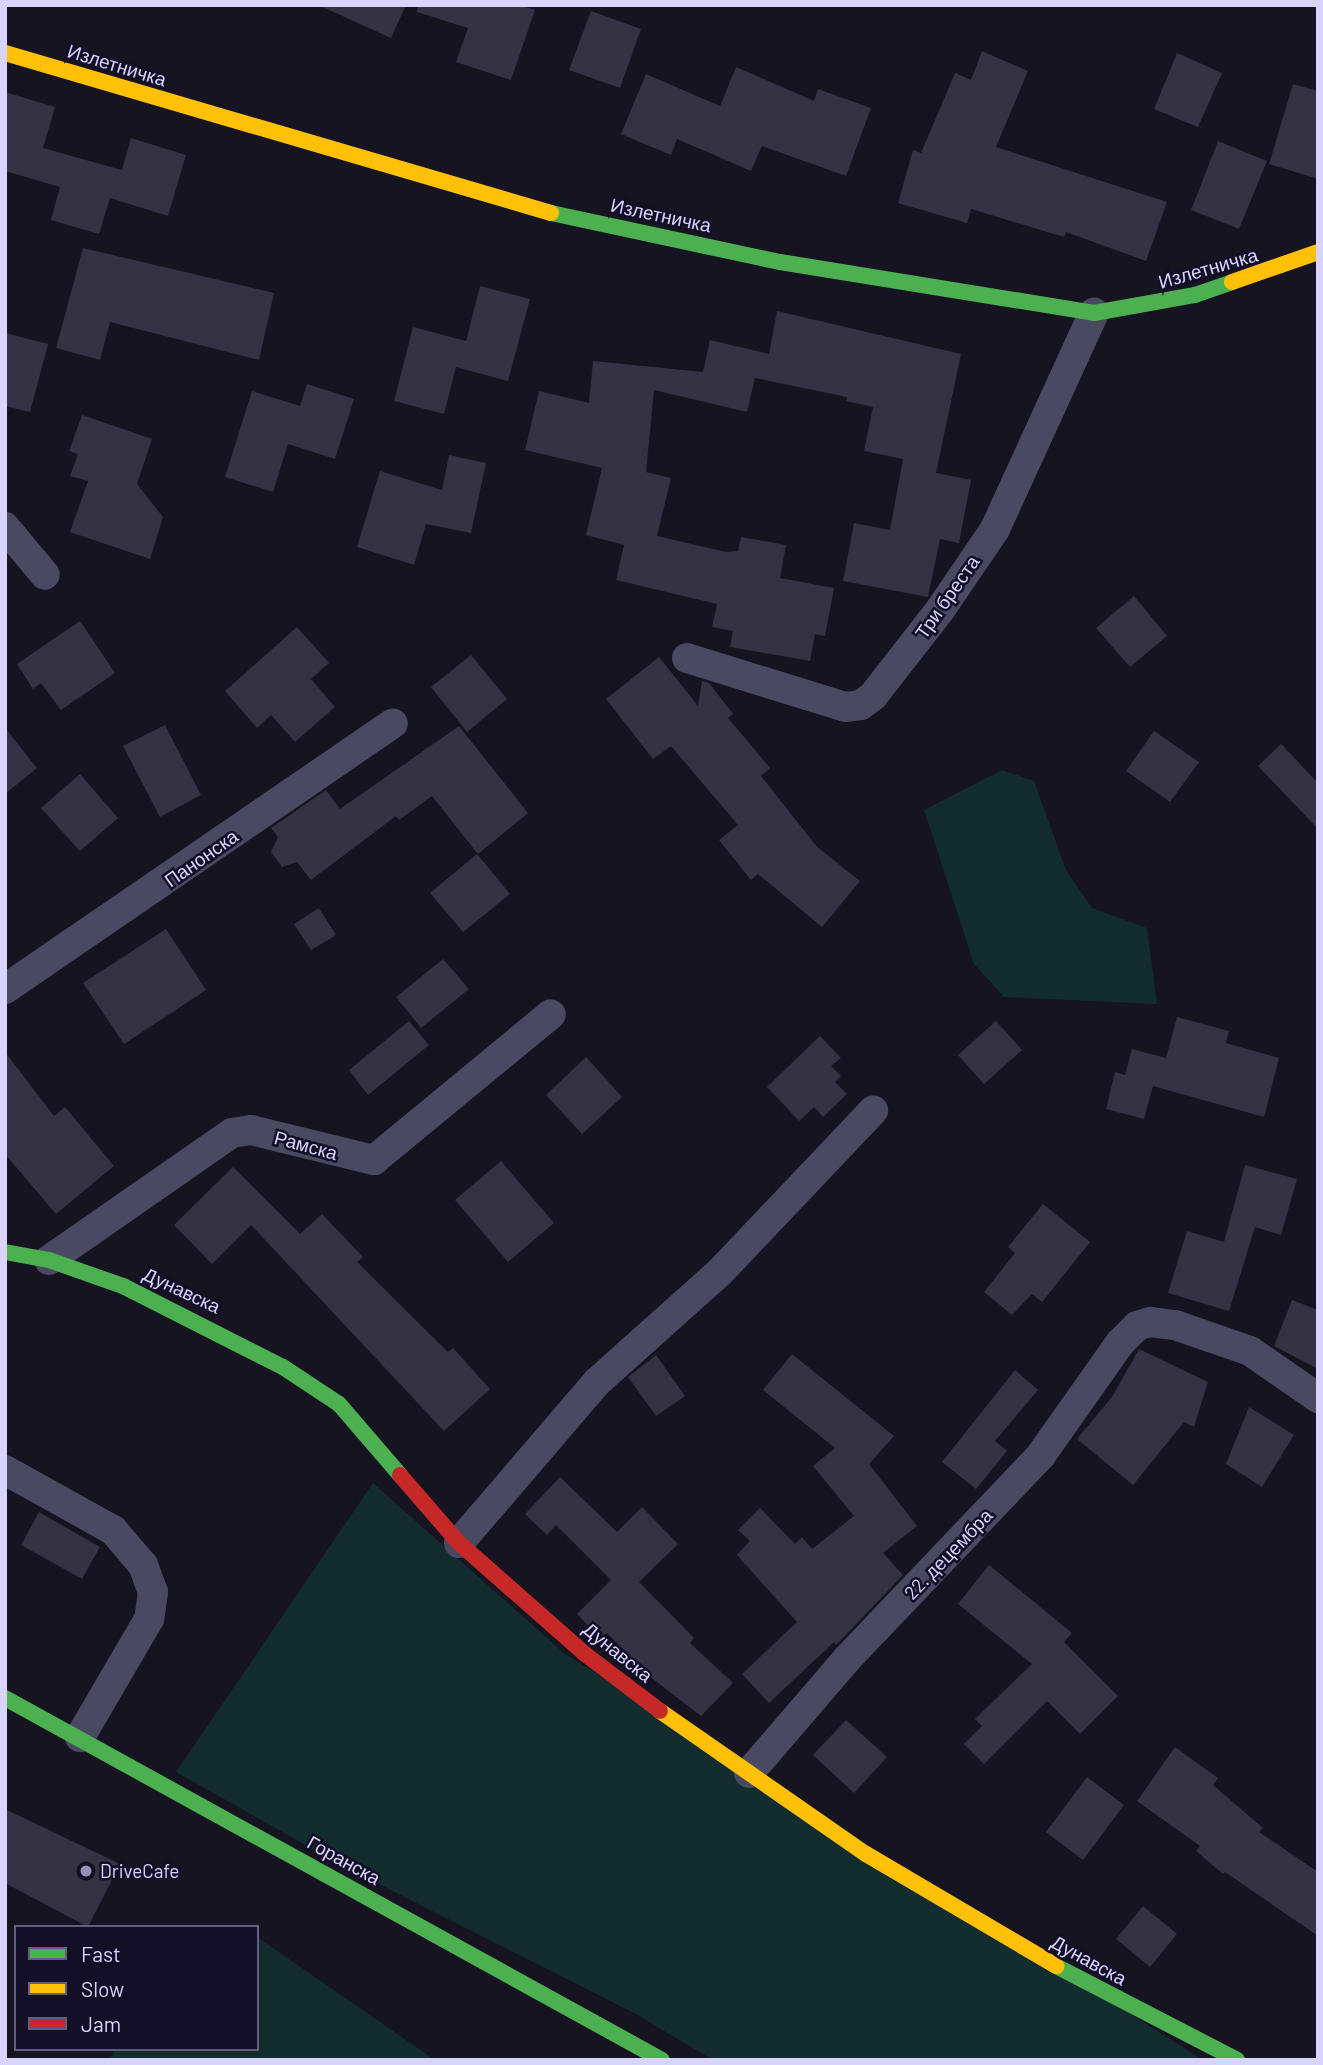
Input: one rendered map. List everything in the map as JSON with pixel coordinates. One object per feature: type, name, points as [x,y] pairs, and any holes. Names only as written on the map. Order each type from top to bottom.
[{"type":"street","name":"Излетничка","points":[[5,53],[550,213],[780,262],[1094,313],[1195,295],[1318,253]]},
{"type":"street","name":"Три бреста","points":[[687,658],[845,707],[861,705],[873,696],[940,610],[995,529],[1094,313]]},
{"type":"street","points":[[5,527],[45,575]]},
{"type":"street","name":"Панонска","points":[[5,989],[393,723]]},
{"type":"street","name":"Рамска","points":[[49,1261],[232,1133],[251,1130],[374,1160],[551,1014]]},
{"type":"street","points":[[459,1543],[597,1382],[719,1273],[873,1111]]},
{"type":"street","name":"Дунавска","points":[[5,1252],[49,1261],[123,1286],[198,1320],[284,1367],[339,1404],[459,1543],[584,1654],[697,1740],[866,1854],[958,1910],[1110,1996],[1237,2060]]},
{"type":"street","name":"22. децембра","points":[[749,1773],[847,1659],[1041,1455],[1120,1343],[1137,1326],[1150,1322],[1175,1325],[1250,1351],[1318,1398]]},
{"type":"street","points":[[5,1470],[113,1530],[143,1565],[152,1592],[149,1619],[80,1737]]},
{"type":"street","name":"Горанска","points":[[5,1698],[662,2060]]},
{"type":"green space","points":[[1002,770],[1034,781],[1066,870],[1092,908],[1147,928],[1157,1004],[1004,997],[974,964],[924,810]]},
{"type":"green space","points":[[373,1483],[564,1653],[1203,2060],[713,2060],[634,2013],[341,1865],[176,1772]]},
{"type":"green space","points":[[259,1938],[435,2060],[109,2060],[115,2051],[259,2051]]},
{"type":"building","points":[[318,5],[406,5],[391,38]]},
{"type":"building","points":[[418,5],[519,5],[535,10],[511,80],[456,62],[468,28],[417,12]]},
{"type":"building","points":[[591,11],[641,29],[620,88],[569,70]]},
{"type":"building","points":[[982,51],[1028,71],[996,147],[1167,202],[1146,261],[1066,232],[1064,237],[971,209],[967,223],[898,203],[913,150],[921,153],[955,73],[971,80]]},
{"type":"building","points":[[1177,53],[1222,73],[1198,127],[1154,109]]},
{"type":"building","points":[[736,67],[814,101],[818,89],[871,108],[846,176],[762,146],[751,171],[677,139],[671,155],[621,134],[646,74],[720,106]]},
{"type":"building","points":[[1293,84],[1318,91],[1318,179],[1269,164]]},
{"type":"building","points":[[5,92],[55,107],[43,148],[122,170],[131,138],[186,155],[168,216],[110,198],[99,234],[51,220],[60,187],[5,171]]},
{"type":"building","points":[[1218,141],[1267,161],[1239,229],[1191,210]]},
{"type":"building","points":[[83,248],[274,293],[259,360],[110,322],[100,360],[56,348]]},
{"type":"building","points":[[480,286],[530,299],[508,381],[456,367],[444,414],[394,401],[413,327],[466,341]]},
{"type":"building","points":[[777,311],[961,354],[936,473],[971,480],[959,543],[940,539],[928,597],[843,581],[854,523],[890,530],[903,459],[864,451],[873,407],[846,401],[847,397],[755,378],[747,412],[654,390],[646,472],[671,478],[657,536],[726,552],[738,551],[741,537],[786,545],[780,578],[834,588],[825,636],[815,634],[810,661],[730,647],[733,631],[712,627],[717,604],[616,580],[624,545],[586,535],[602,468],[525,450],[539,391],[589,403],[593,361],[703,372],[710,340],[769,354]]},
{"type":"building","points":[[5,333],[48,344],[30,412],[5,406]]},
{"type":"building","points":[[307,384],[354,399],[335,459],[288,444],[273,492],[225,477],[252,391],[300,406]]},
{"type":"building","points":[[82,415],[152,439],[137,484],[163,517],[150,559],[70,532],[88,481],[70,476],[78,454],[69,451]]},
{"type":"building","points":[[449,455],[486,463],[471,533],[426,524],[414,565],[357,547],[380,471],[442,490]]},
{"type":"building","points":[[1134,596],[1167,636],[1130,667],[1096,628]]},
{"type":"building","points":[[80,621],[115,673],[61,710],[41,683],[33,689],[17,664]]},
{"type":"building","points":[[297,627],[329,663],[311,679],[335,707],[295,742],[271,715],[257,728],[225,691]]},
{"type":"building","points":[[471,655],[507,699],[467,732],[431,687]]},
{"type":"building","points":[[659,657],[698,706],[702,681],[709,683],[733,714],[728,718],[770,768],[761,776],[817,847],[860,881],[822,927],[758,874],[751,880],[719,840],[738,825],[671,746],[653,759],[606,699]]},
{"type":"building","points":[[165,725],[201,795],[160,817],[123,746]]},
{"type":"building","points":[[459,726],[528,813],[478,854],[432,796],[399,820],[396,816],[311,880],[297,862],[282,867],[271,852],[278,837],[271,828],[326,790],[340,809]]},
{"type":"building","points":[[5,728],[37,768],[5,794]]},
{"type":"building","points":[[1154,731],[1199,762],[1170,802],[1126,771]]},
{"type":"building","points":[[1281,744],[1318,783],[1318,829],[1258,766]]},
{"type":"building","points":[[80,774],[118,818],[80,851],[41,808]]},
{"type":"building","points":[[477,854],[510,894],[463,932],[430,893]]},
{"type":"building","points":[[319,908],[336,935],[311,950],[294,924]]},
{"type":"building","points":[[166,929],[206,990],[124,1044],[83,983]]},
{"type":"building","points":[[443,959],[469,989],[421,1028],[396,997]]},
{"type":"building","points":[[1177,1017],[1229,1031],[1226,1043],[1279,1058],[1264,1117],[1153,1086],[1144,1119],[1106,1109],[1115,1072],[1125,1075],[1132,1049],[1166,1058]]},
{"type":"building","points":[[409,1021],[429,1045],[368,1095],[349,1070]]},
{"type":"building","points":[[996,1021],[1022,1050],[984,1084],[958,1055]]},
{"type":"building","points":[[820,1036],[841,1058],[831,1066],[841,1076],[835,1082],[847,1094],[823,1117],[814,1107],[799,1121],[767,1087]]},
{"type":"building","points":[[5,1052],[54,1116],[65,1107],[114,1166],[56,1214],[5,1154]]},
{"type":"building","points":[[586,1057],[622,1097],[582,1134],[546,1095]]},
{"type":"building","points":[[501,1161],[554,1223],[508,1262],[455,1200]]},
{"type":"building","points":[[1245,1165],[1297,1179],[1281,1235],[1255,1227],[1229,1311],[1168,1293],[1187,1231],[1224,1242]]},
{"type":"building","points":[[233,1167],[300,1234],[322,1214],[363,1257],[357,1262],[448,1352],[453,1348],[490,1389],[444,1431],[251,1225],[212,1264],[174,1225]]},
{"type":"building","points":[[1043,1204],[1090,1242],[1042,1302],[1032,1294],[1012,1315],[984,1292],[1015,1253],[1008,1247]]},
{"type":"building","points":[[1292,1300],[1318,1310],[1318,1369],[1274,1346]]},
{"type":"building","points":[[1139,1349],[1208,1382],[1194,1427],[1184,1422],[1133,1485],[1077,1439],[1112,1397]]},
{"type":"building","points":[[792,1354],[894,1436],[869,1464],[917,1526],[883,1553],[903,1575],[836,1645],[834,1642],[769,1703],[742,1674],[797,1622],[737,1555],[750,1541],[738,1530],[760,1508],[795,1544],[802,1537],[812,1549],[854,1516],[813,1466],[835,1448],[763,1390]]},
{"type":"building","points":[[656,1355],[685,1396],[656,1416],[628,1377]]},
{"type":"building","points":[[1015,1370],[1038,1390],[995,1441],[1007,1451],[976,1489],[942,1462]]},
{"type":"building","points":[[1249,1407],[1294,1435],[1262,1487],[1226,1464]]},
{"type":"building","points":[[560,1477],[617,1532],[642,1507],[678,1544],[639,1582],[694,1638],[690,1643],[733,1683],[701,1716],[653,1679],[607,1633],[601,1639],[577,1614],[611,1580],[556,1525],[547,1535],[525,1514]]},
{"type":"building","points":[[39,1512],[100,1547],[82,1579],[21,1545]]},
{"type":"building","points":[[989,1565],[1072,1633],[1064,1642],[1118,1696],[1080,1734],[1047,1701],[984,1764],[964,1744],[982,1726],[975,1719],[1032,1664],[958,1604]]},
{"type":"building","points":[[846,1720],[887,1757],[854,1793],[813,1755]]},
{"type":"building","points":[[1175,1747],[1218,1778],[1213,1785],[1263,1828],[1259,1832],[1318,1872],[1318,1936],[1225,1872],[1223,1874],[1196,1851],[1200,1846],[1137,1801]]},
{"type":"building","points":[[1087,1777],[1124,1805],[1083,1860],[1046,1832]]},
{"type":"building","points":[[5,1809],[120,1864],[89,1925],[84,1925],[5,1883]]},
{"type":"building","points":[[1143,1906],[1177,1934],[1150,1967],[1116,1939]]},
{"type":"traffic: fast","points":[[551,213],[780,262],[1094,313],[1195,295],[1232,282]]},
{"type":"traffic: fast","points":[[5,1252],[49,1260],[123,1286],[283,1367],[339,1404],[400,1475]]},
{"type":"traffic: fast","points":[[5,1698],[662,2060]]},
{"type":"traffic: fast","points":[[1056,1966],[1237,2060]]},
{"type":"traffic: slow","points":[[5,53],[551,213]]},
{"type":"traffic: slow","points":[[1232,282],[1318,252]]},
{"type":"traffic: slow","points":[[660,1711],[866,1854],[1056,1966]]},
{"type":"traffic: jam","points":[[400,1475],[459,1543],[585,1654],[660,1711]]},
{"type":"place","name":"DriveCafe","points":[[86,1871]]}]
